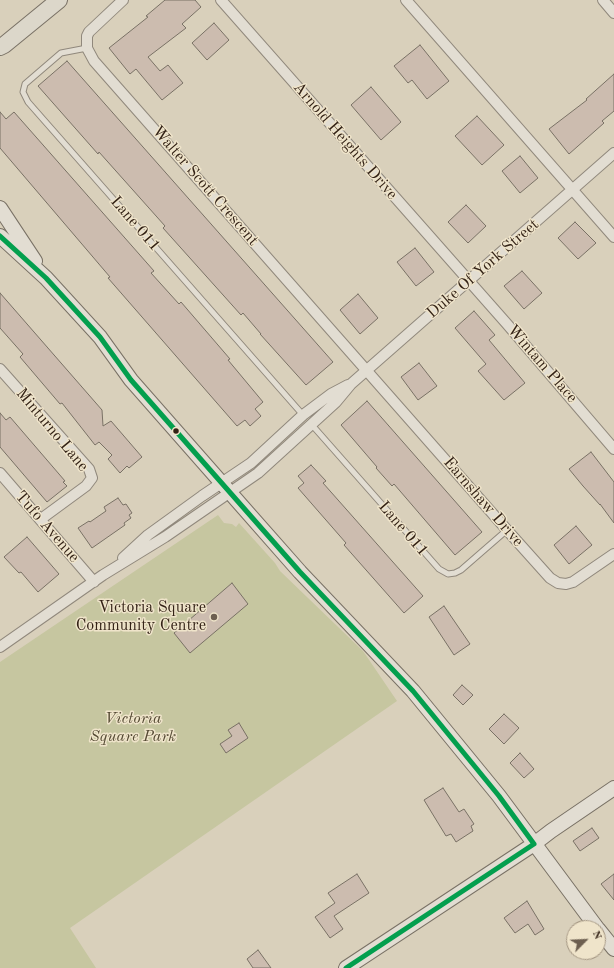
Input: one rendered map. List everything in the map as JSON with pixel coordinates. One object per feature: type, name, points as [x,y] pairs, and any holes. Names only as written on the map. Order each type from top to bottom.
[{"type":"main road","points":[[1,49],[59,0]]},
{"type":"main road","points":[[0,208],[46,278]]},
{"type":"main road","points":[[0,236],[46,278],[100,337],[132,380],[300,572],[413,691],[499,796],[592,920]]},
{"type":"main road","points":[[346,968],[534,844],[550,831],[614,788]]},
{"type":"main road","points":[[606,938],[614,949]]},
{"type":"street","points":[[86,48],[87,36],[89,32],[123,0]]},
{"type":"street","name":"Arnold Heights Drive","points":[[221,0],[468,281]]},
{"type":"street","points":[[406,0],[614,237]]},
{"type":"street","points":[[603,0],[614,13]]},
{"type":"street","name":"Walter Scott Crescent","points":[[86,48],[94,61],[367,370]]},
{"type":"street","name":"Duke Of York Street","points":[[226,488],[258,473],[312,425],[336,402],[351,384],[614,153]]},
{"type":"street","name":"Wintam Place","points":[[468,281],[614,448]]},
{"type":"street","name":"Minturno Lane","points":[[0,369],[89,469],[92,478],[86,486],[41,519]]},
{"type":"street","name":"Earnshaw Drive","points":[[367,370],[550,578],[558,583],[566,584],[573,582],[614,554]]},
{"type":"street","name":"Duke Of York Street","points":[[226,488],[250,463],[303,415],[331,394],[351,384]]},
{"type":"street","name":"Tufo Avenue","points":[[0,473],[94,582]]},
{"type":"street","points":[[0,647],[104,575],[148,535],[226,488]]},
{"type":"lane","name":"Lane 011","points":[[86,48],[61,53],[25,84],[23,92],[28,102],[303,415]]},
{"type":"lane","name":"Lane 011","points":[[312,425],[438,569],[448,574],[461,570],[507,530]]},
{"type":"green space","name":"Victoria Square Park","points":[[218,515],[224,523],[232,524],[236,527],[239,523],[275,563],[280,571],[363,651],[397,701],[70,928],[96,968],[0,968],[0,662]]},
{"type":"building","points":[[165,0],[195,0],[201,7],[182,24],[186,28],[148,57],[160,71],[168,65],[183,83],[162,100],[136,69],[130,74],[109,48],[148,17],[146,16]]},
{"type":"building","points":[[214,23],[229,40],[207,60],[192,43]]},
{"type":"building","points":[[420,45],[449,81],[427,99],[412,80],[408,83],[394,66]]},
{"type":"building","points":[[67,61],[333,362],[306,385],[243,313],[241,315],[163,228],[165,226],[99,152],[98,154],[38,86]]},
{"type":"building","points":[[614,74],[614,111],[602,121],[604,123],[569,154],[549,129],[587,100],[586,99]]},
{"type":"building","points":[[371,87],[401,122],[381,140],[351,105]]},
{"type":"building","points":[[0,112],[6,119],[14,112],[154,271],[151,273],[179,304],[181,302],[230,359],[228,360],[263,402],[255,409],[261,416],[250,426],[245,420],[237,426],[108,278],[110,277],[0,148]]},
{"type":"building","points":[[477,116],[504,145],[482,165],[455,136]]},
{"type":"building","points":[[520,156],[538,178],[520,193],[502,171]]},
{"type":"building","points":[[466,205],[486,226],[468,243],[448,222]]},
{"type":"building","points":[[575,222],[596,243],[578,259],[558,238]]},
{"type":"building","points":[[415,248],[434,272],[416,286],[397,262]]},
{"type":"building","points":[[522,271],[542,293],[524,309],[504,286]]},
{"type":"building","points":[[0,293],[102,410],[103,426],[111,421],[142,457],[129,468],[127,466],[120,473],[108,459],[112,455],[99,442],[95,445],[62,403],[60,404],[20,357],[23,354],[0,328]]},
{"type":"building","points":[[358,294],[378,318],[360,334],[340,310]]},
{"type":"building","points":[[474,311],[495,335],[489,340],[525,383],[504,400],[478,371],[486,364],[455,328]]},
{"type":"building","points":[[419,363],[437,386],[418,400],[401,377]]},
{"type":"building","points":[[367,401],[482,532],[455,555],[394,484],[392,486],[376,468],[377,467],[341,425]]},
{"type":"building","points":[[0,413],[6,420],[10,417],[65,481],[63,482],[67,486],[47,502],[0,447]]},
{"type":"building","points":[[591,452],[614,482],[614,523],[600,504],[569,469]]},
{"type":"building","points":[[311,465],[326,481],[323,483],[423,596],[404,613],[344,545],[346,543],[298,488],[304,483],[298,476]]},
{"type":"building","points":[[118,498],[123,505],[126,504],[132,513],[129,515],[131,518],[124,523],[125,525],[92,548],[78,528],[106,511],[104,507]]},
{"type":"building","points":[[576,526],[592,545],[569,564],[554,545]]},
{"type":"building","points":[[27,537],[59,574],[38,592],[21,572],[19,573],[4,557]]},
{"type":"building","points":[[232,583],[248,604],[190,653],[174,633]]},
{"type":"building","points":[[444,606],[470,644],[454,655],[429,617]]},
{"type":"building","points":[[462,685],[473,695],[463,705],[453,695]]},
{"type":"building","points":[[504,714],[519,728],[504,744],[489,729]]},
{"type":"building","points":[[239,723],[248,738],[226,753],[220,744],[232,736],[228,730]]},
{"type":"building","points":[[520,753],[534,769],[524,778],[510,763]]},
{"type":"building","points":[[443,788],[459,812],[464,809],[474,824],[471,826],[473,831],[456,842],[451,834],[446,836],[424,800]]},
{"type":"building","points":[[592,828],[599,838],[580,851],[573,841]]},
{"type":"building","points":[[357,874],[369,893],[334,916],[343,929],[330,938],[315,917],[335,903],[328,893]]},
{"type":"building","points":[[614,874],[614,900],[601,884]]},
{"type":"building","points":[[527,901],[544,929],[535,935],[528,924],[515,933],[504,918]]},
{"type":"building","points":[[258,950],[271,968],[253,968],[247,959]]},
{"type":"transit line","points":[[0,236],[46,278],[100,337],[131,380],[300,572],[413,691],[499,796],[534,844],[346,968]]},
{"type":"place","name":"Victoria Square Community Centre","points":[[214,617]]}]
